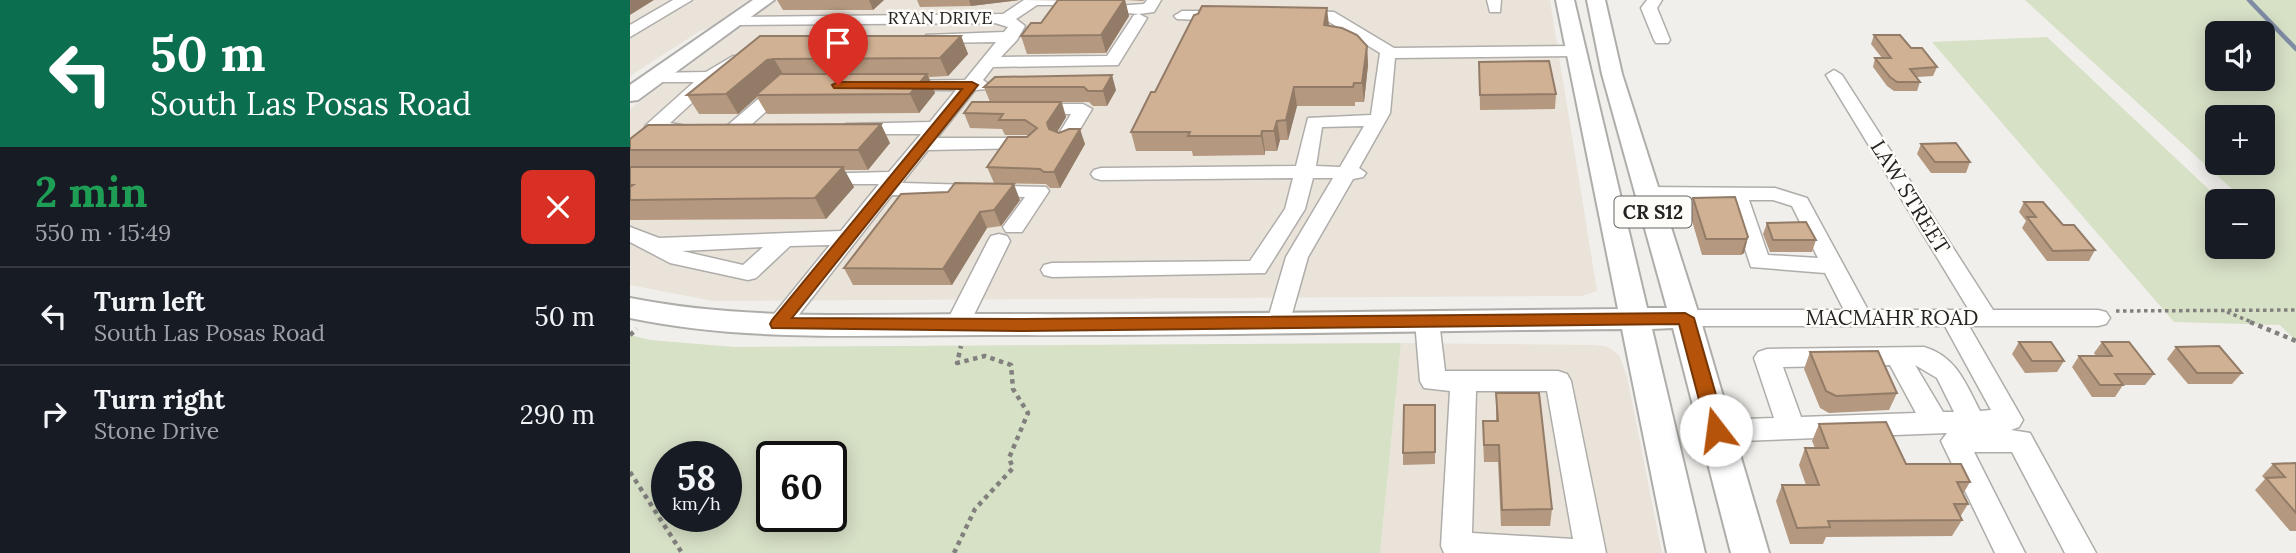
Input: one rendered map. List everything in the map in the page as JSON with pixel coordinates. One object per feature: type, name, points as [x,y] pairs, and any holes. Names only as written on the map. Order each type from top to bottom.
[{"type":"main road","points":[[630,94],[765,0]]},
{"type":"main road","name":"CR S12","points":[[1566,0],[1686,553]]},
{"type":"main road","name":"CR S12","points":[[1596,0],[1612,74],[1685,318],[1750,553]]},
{"type":"main road","points":[[1577,51],[1592,56],[1605,104],[1614,120],[1630,134]]},
{"type":"main road","points":[[630,307],[689,319],[959,335],[1279,323],[1685,318]]},
{"type":"street","points":[[889,19],[908,0]]},
{"type":"street","points":[[964,18],[980,0]]},
{"type":"street","points":[[778,324],[991,62],[1010,26],[1034,0],[1092,1],[1103,7],[1149,9],[1154,0]]},
{"type":"street","points":[[1656,0],[1649,8],[1662,40]]},
{"type":"street","points":[[1276,16],[1329,15],[1388,51],[1381,113],[1369,144],[1318,233],[1297,257],[1279,323]]},
{"type":"street","points":[[1182,16],[1236,16]]},
{"type":"street","name":"RYAN DRIVE","points":[[739,20],[964,18],[1010,26]]},
{"type":"street","points":[[991,62],[1112,61],[1139,18]]},
{"type":"street","points":[[1388,54],[1577,51]]},
{"type":"street","name":"LAW STREET","points":[[1834,75],[1986,318]]},
{"type":"street","points":[[694,129],[646,135],[710,78]]},
{"type":"street","points":[[762,129],[728,129],[785,85],[798,85]]},
{"type":"street","points":[[891,85],[996,85]]},
{"type":"street","points":[[1017,110],[1083,109],[1065,140]]},
{"type":"street","points":[[952,110],[978,110]]},
{"type":"street","points":[[1052,270],[1257,268],[1295,209],[1314,122],[1377,121]]},
{"type":"street","points":[[830,128],[937,128]]},
{"type":"street","points":[[924,144],[1031,144]]},
{"type":"street","points":[[1101,174],[1352,173]]},
{"type":"street","points":[[803,178],[892,183]]},
{"type":"street","points":[[1648,193],[1775,194],[1800,202],[1860,318]]},
{"type":"street","points":[[1737,194],[1759,262],[1833,266]]},
{"type":"street","points":[[630,234],[678,258],[748,273],[784,240]]},
{"type":"street","points":[[959,335],[1007,234]]},
{"type":"street","points":[[656,245],[849,237]]},
{"type":"street","name":"MACMAHR ROAD","points":[[1685,318],[2098,318]]},
{"type":"street","points":[[1716,430],[2010,420],[1952,318]]},
{"type":"street","points":[[1427,321],[1433,381],[1463,381],[1558,381],[1591,553],[1456,546],[1463,381]]},
{"type":"street","points":[[1897,356],[1935,422]]},
{"type":"street","points":[[1791,428],[1767,358],[1924,356],[1947,372],[1972,421]]},
{"type":"street","points":[[2010,553],[1955,441],[2020,442],[2081,553]]},
{"type":"lane","points":[[630,32],[663,10],[685,0]]},
{"type":"lane","points":[[914,38],[1010,26]]},
{"type":"lane","points":[[657,77],[710,78],[751,48]]},
{"type":"lane","points":[[892,183],[1039,191],[1007,234]]},
{"type":"path","points":[[2224,310],[2296,341]]},
{"type":"path","points":[[2098,318],[2092,312],[2296,310]]},
{"type":"path","points":[[954,553],[975,509],[1013,468],[1009,457],[1019,443],[1018,432],[1028,413],[1013,389],[1011,365],[985,356],[957,363],[959,335]]},
{"type":"path","points":[[630,472],[682,553]]},
{"type":"shaded area","points":[[630,0],[748,0],[711,27],[700,31],[630,76]]},
{"type":"shaded area","points":[[777,0],[1550,0],[1597,291],[1582,296],[713,301],[630,285],[630,109]]},
{"type":"shaded area","points":[[1401,343],[1596,345],[1608,347],[1619,355],[1627,376],[1662,553],[1380,553]]},
{"type":"green space","points":[[2025,0],[2296,0],[2296,341],[2280,325],[2174,322],[1932,42],[2047,37],[2208,189],[2205,189],[2205,259],[2275,259],[2275,189],[2232,189],[2217,175],[2275,175],[2275,105],[2205,105],[2205,164]]},
{"type":"green space","points":[[630,335],[650,340],[735,347],[1401,343],[1380,553],[630,553]]},
{"type":"building","points":[[1058,0],[1124,0],[1101,35],[1021,36],[1031,23],[1041,23]]},
{"type":"building","points":[[1202,6],[1327,8],[1324,25],[1342,28],[1357,35],[1367,46],[1362,83],[1354,83],[1353,87],[1294,87],[1286,120],[1277,121],[1274,131],[1262,131],[1261,136],[1188,136],[1190,132],[1131,132],[1151,92],[1155,92],[1194,15],[1198,14]]},
{"type":"building","points":[[1874,35],[1900,35],[1911,48],[1922,48],[1937,67],[1910,69],[1920,82],[1897,82],[1875,58],[1891,58]]},
{"type":"building","points":[[760,36],[961,36],[940,58],[767,60],[726,94],[687,95]]},
{"type":"building","points":[[1549,61],[1556,94],[1480,95],[1479,62]]},
{"type":"building","points":[[780,74],[927,74],[910,94],[756,95]]},
{"type":"building","points":[[1112,75],[1103,91],[1088,91],[1084,87],[984,87],[995,77]]},
{"type":"building","points":[[972,102],[1061,102],[1047,123],[1049,129],[1059,133],[1080,129],[1054,172],[987,167],[1008,137],[1027,137],[1037,128],[1025,120],[999,120],[1003,114],[964,113]]},
{"type":"building","points":[[881,124],[858,150],[630,150],[630,139],[648,125]]},
{"type":"building","points":[[1956,143],[1970,162],[1935,162],[1921,144]]},
{"type":"building","points":[[630,167],[843,167],[815,198],[630,200],[630,187],[633,185],[630,185]]},
{"type":"building","points":[[955,183],[1014,184],[994,210],[980,212],[943,269],[844,268],[901,194],[948,192]]},
{"type":"building","points":[[1735,197],[1748,237],[1706,239],[1693,198]]},
{"type":"building","points":[[2024,202],[2043,202],[2063,225],[2074,225],[2095,250],[2053,251],[2027,217],[2036,217]]},
{"type":"building","points":[[1806,222],[1816,240],[1773,240],[1767,223]]},
{"type":"building","points":[[2019,342],[2051,342],[2064,361],[2032,361]]},
{"type":"building","points":[[2102,342],[2129,342],[2154,374],[2115,374],[2123,385],[2100,385],[2079,356],[2112,356]]},
{"type":"building","points":[[2219,346],[2242,373],[2197,373],[2176,347]]},
{"type":"building","points":[[1878,351],[1897,393],[1836,396],[1826,391],[1810,352]]},
{"type":"building","points":[[1496,393],[1539,393],[1552,509],[1502,510],[1499,445],[1484,445],[1483,421],[1498,421]]},
{"type":"building","points":[[1404,405],[1435,405],[1435,452],[1403,453]]},
{"type":"building","points":[[1886,422],[1906,464],[1961,464],[1970,482],[1957,482],[1968,504],[1954,504],[1962,520],[1828,521],[1830,527],[1797,528],[1782,485],[1819,485],[1805,448],[1828,448],[1819,424]]},
{"type":"building","points":[[2296,463],[2296,513],[2266,478],[2285,477],[2273,464]]},
{"type":"waterway","points":[[2249,0],[2296,49]]},
{"type":"route","points":[[838,85],[972,85],[778,324],[1024,325],[1685,318],[1716,430]]}]
